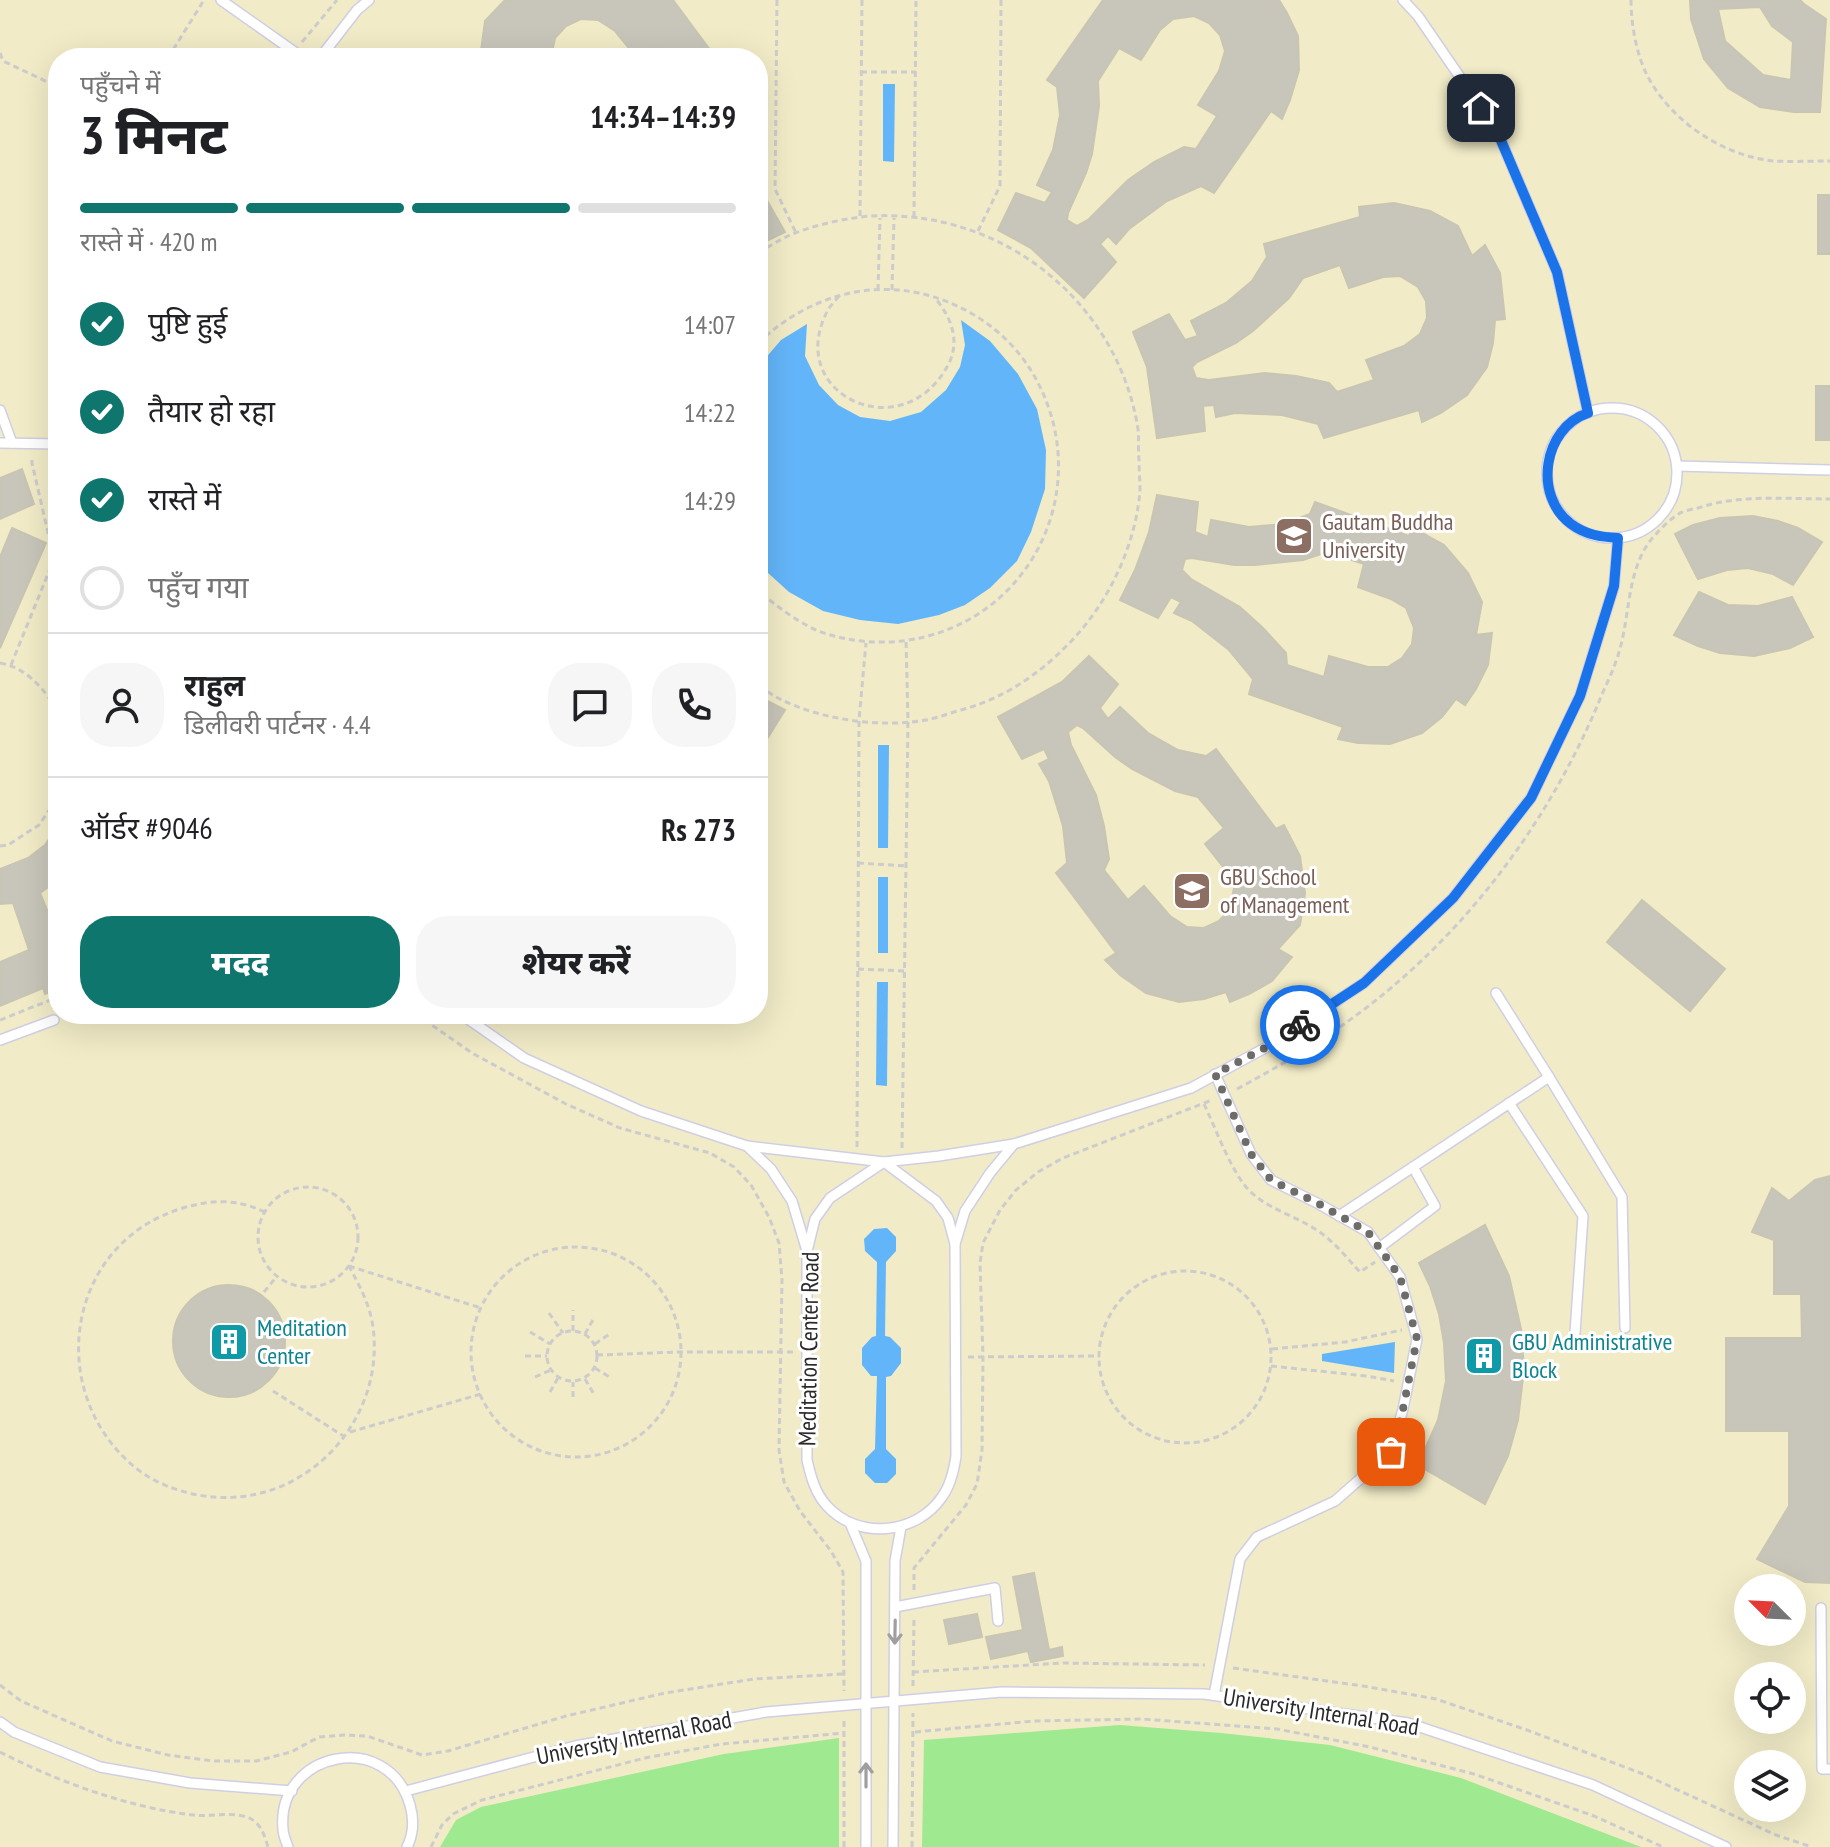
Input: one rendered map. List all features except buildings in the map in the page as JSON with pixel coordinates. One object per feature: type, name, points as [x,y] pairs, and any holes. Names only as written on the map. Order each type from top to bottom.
[{"type":"lane","points":[[221,0],[289,48]]},
{"type":"lane","points":[[328,48],[357,10],[369,0]]},
{"type":"lane","points":[[1403,0],[1418,16],[1497,131],[1557,272],[1588,413]]},
{"type":"lane","points":[[1606,407],[1627,409],[1654,422],[1670,442],[1677,466],[1676,488],[1662,514],[1637,533],[1618,538],[1596,537],[1570,524],[1553,502],[1547,479],[1549,454],[1561,431],[1578,416],[1588,413],[1606,407]]},
{"type":"lane","points":[[0,410],[12,443]]},
{"type":"lane","points":[[0,443],[48,444]]},
{"type":"lane","points":[[1677,466],[1830,470]]},
{"type":"lane","points":[[475,1024],[524,1058],[641,1111],[747,1146],[884,1162],[1014,1144],[1191,1088],[1265,1048],[1364,983],[1453,898],[1531,798],[1580,696],[1614,586],[1618,538]]},
{"type":"lane","points":[[1496,993],[1622,1197],[1625,1328]]},
{"type":"lane","points":[[0,1040],[48,1022]]},
{"type":"lane","points":[[1214,1695],[1240,1559],[1257,1537],[1335,1501],[1391,1452],[1417,1339],[1400,1277],[1368,1232],[1271,1180],[1251,1154],[1215,1074]]},
{"type":"lane","points":[[1339,1216],[1549,1077]]},
{"type":"lane","points":[[1509,1103],[1583,1216],[1575,1333]]},
{"type":"lane","points":[[955,1244],[965,1211],[1014,1144]]},
{"type":"lane","points":[[747,1146],[771,1169],[792,1201],[807,1251]]},
{"type":"lane","points":[[850,1523],[880,1529],[901,1527],[922,1517],[944,1495],[954,1471],[956,1456],[955,1244],[948,1218],[936,1201],[884,1162]]},
{"type":"lane","name":"Meditation Center Road","points":[[850,1523],[827,1506],[813,1486],[807,1460],[807,1251],[815,1219],[830,1198],[884,1162]]},
{"type":"lane","points":[[1379,1248],[1435,1206],[1413,1167]]},
{"type":"lane","points":[[850,1523],[866,1561],[866,1847]]},
{"type":"lane","points":[[893,1847],[895,1561],[901,1527]]},
{"type":"lane","points":[[895,1607],[995,1588],[998,1621]]},
{"type":"lane","points":[[1821,1608],[1822,1769],[1830,1769]]},
{"type":"lane","name":"University Internal Road","points":[[406,1791],[575,1746],[766,1712],[1002,1692],[1214,1695],[1408,1723],[1593,1785],[1726,1847]]},
{"type":"lane","points":[[0,1722],[14,1732],[100,1767],[190,1783],[292,1791]]},
{"type":"lane","points":[[288,1847],[283,1829],[285,1804],[297,1781],[314,1766],[341,1757],[363,1758],[390,1772],[406,1791],[413,1816],[412,1838],[407,1847]]},
{"type":"path","points":[[174,48],[204,0]]},
{"type":"path","points":[[304,48],[337,0]]},
{"type":"path","points":[[777,0],[775,189],[796,233]]},
{"type":"path","points":[[860,218],[862,0]]},
{"type":"path","points":[[914,217],[916,0]]},
{"type":"path","points":[[977,232],[1000,186],[1001,0]]},
{"type":"path","points":[[1631,0],[1636,41],[1646,72],[1666,104],[1694,130],[1733,151],[1772,161],[1830,161]]},
{"type":"path","points":[[0,53],[3,61],[48,82]]},
{"type":"path","points":[[861,72],[916,72]]},
{"type":"path","points":[[892,290],[894,216]]},
{"type":"path","points":[[878,290],[881,217]]},
{"type":"path","points":[[768,247],[796,233],[850,218],[914,217],[950,223],[994,238],[1038,264],[1078,301],[1106,339],[1126,383],[1138,430],[1140,489],[1134,527],[1113,583],[1091,619],[1057,657],[1022,683],[982,704],[925,720],[882,723],[833,717],[785,702],[768,692]]},
{"type":"path","points":[[768,334],[810,305],[847,293],[878,290],[915,292],[952,303],[978,316],[1008,340],[1029,365],[1048,401],[1057,434],[1060,465],[1057,498],[1050,524],[1032,560],[1008,591],[983,611],[952,629],[924,638],[884,643],[855,641],[820,631],[795,619],[768,598]]},
{"type":"path","points":[[840,296],[826,313],[818,334],[817,355],[823,372],[834,388],[854,402],[879,408],[901,407],[920,398],[941,378],[951,359],[954,333],[947,312],[935,298]]},
{"type":"path","points":[[33,443],[32,463],[48,533]]},
{"type":"path","points":[[11,665],[48,574]]},
{"type":"path","points":[[902,1160],[908,721],[906,640]]},
{"type":"path","points":[[857,1158],[859,720],[866,641]]},
{"type":"path","points":[[0,663],[11,665],[42,686],[48,695]]},
{"type":"path","points":[[0,846],[8,845],[39,825],[48,812]]},
{"type":"path","points":[[858,863],[906,866]]},
{"type":"path","points":[[858,969],[905,971]]},
{"type":"path","points":[[0,1020],[48,1001]]},
{"type":"path","points":[[430,1024],[472,1053],[566,1104],[620,1128],[710,1153],[734,1167],[751,1185],[769,1217],[779,1243],[782,1280],[779,1450],[784,1482],[800,1511],[843,1572],[844,1847]]},
{"type":"path","points":[[300,1187],[320,1187],[337,1195],[351,1210],[358,1228],[357,1248],[349,1266],[335,1279],[316,1286],[297,1286],[277,1276],[265,1263],[259,1245],[259,1225],[265,1212],[282,1194],[300,1187]]},
{"type":"path","points":[[265,1212],[230,1201],[200,1203],[170,1212],[145,1225],[121,1245],[104,1265],[89,1293],[80,1323],[80,1377],[89,1407],[106,1437],[143,1473],[177,1490],[227,1498],[255,1495],[286,1485],[309,1472],[332,1453],[349,1432],[363,1406],[371,1380],[374,1350],[372,1321],[363,1292],[349,1266]]},
{"type":"path","points":[[588,1246],[623,1257],[659,1285],[678,1324],[681,1363],[671,1399],[642,1434],[608,1453],[564,1457],[530,1448],[493,1418],[474,1380],[471,1340],[481,1308],[510,1269],[542,1251],[588,1246]]},
{"type":"path","points":[[349,1266],[481,1308]]},
{"type":"path","points":[[1202,1271],[1234,1284],[1258,1308],[1272,1349],[1271,1374],[1258,1405],[1234,1430],[1205,1443],[1169,1443],[1137,1430],[1113,1406],[1100,1375],[1100,1356],[1100,1341],[1112,1311],[1137,1285],[1166,1272],[1202,1271]]},
{"type":"path","points":[[264,1292],[277,1276]]},
{"type":"path","points":[[573,1310],[573,1331]]},
{"type":"path","points":[[549,1313],[563,1333]]},
{"type":"path","points":[[585,1334],[594,1318]]},
{"type":"path","points":[[1272,1349],[1345,1342],[1414,1328]]},
{"type":"path","points":[[573,1331],[585,1334],[595,1344],[595,1368],[585,1379],[573,1382],[558,1378],[551,1370],[547,1356],[550,1344],[563,1333],[573,1331]]},
{"type":"path","points":[[530,1332],[550,1344]]},
{"type":"path","points":[[595,1344],[611,1333]]},
{"type":"path","points":[[597,1355],[807,1352]]},
{"type":"path","points":[[525,1356],[547,1356]]},
{"type":"path","points":[[956,1357],[1100,1356]]},
{"type":"path","points":[[1271,1366],[1408,1383]]},
{"type":"path","points":[[595,1368],[611,1378]]},
{"type":"path","points":[[535,1377],[551,1370]]},
{"type":"path","points":[[550,1392],[558,1378]]},
{"type":"path","points":[[585,1379],[595,1396]]},
{"type":"path","points":[[573,1382],[573,1397]]},
{"type":"path","points":[[273,1391],[345,1437]]},
{"type":"path","points":[[349,1432],[481,1394]]},
{"type":"path","points":[[0,1685],[21,1701],[112,1741],[168,1755],[213,1761],[256,1761],[291,1752],[319,1737],[344,1735],[367,1736],[422,1755],[448,1751],[566,1716],[665,1693],[754,1679],[844,1674]]},
{"type":"path","points":[[912,1847],[913,1699]]},
{"type":"path","points":[[913,1732],[1034,1721],[1142,1719],[1277,1729],[1370,1747],[1474,1774],[1594,1816],[1663,1847]]},
{"type":"path","points":[[431,1847],[442,1825],[453,1814],[482,1800],[645,1758],[722,1744],[844,1733]]},
{"type":"path","points":[[0,1752],[116,1799],[194,1816],[243,1816],[257,1822],[268,1847]]},
{"type":"shaded area","name":"Gautam Buddha University","points":[[0,0],[1830,0],[1830,1847],[0,1847]]},
{"type":"green space","points":[[1120,1725],[1330,1745],[1461,1778],[1641,1847],[922,1847],[924,1740]]},
{"type":"green space","points":[[839,1738],[839,1847],[440,1847],[456,1820],[481,1807],[724,1754]]},
{"type":"water","points":[[883,84],[895,84],[894,162],[883,161]]},
{"type":"water","points":[[961,320],[990,341],[1018,374],[1037,409],[1046,450],[1045,489],[1031,532],[1017,561],[990,588],[965,605],[939,615],[898,624],[860,620],[823,611],[789,592],[768,573],[768,355],[781,340],[807,324],[805,356],[819,385],[838,405],[860,417],[890,421],[921,412],[946,390],[960,367],[965,345]]},
{"type":"water","points":[[878,745],[889,745],[888,848],[878,848]]},
{"type":"water","points":[[878,877],[888,877],[888,953],[878,953]]},
{"type":"water","points":[[877,982],[888,982],[887,1086],[876,1085]]},
{"type":"water","points":[[887,1228],[896,1237],[896,1251],[886,1262],[885,1336],[901,1348],[901,1363],[891,1376],[886,1377],[886,1449],[896,1459],[896,1474],[887,1483],[875,1483],[865,1473],[865,1459],[875,1449],[877,1376],[871,1376],[862,1365],[862,1348],[876,1336],[877,1262],[865,1251],[864,1239],[874,1229]]},
{"type":"water","points":[[1395,1342],[1394,1373],[1322,1361],[1322,1354]]},
{"type":"way so far","points":[[1300,1025],[1265,1048],[1215,1074],[1251,1154],[1271,1180],[1368,1232],[1400,1277],[1417,1339],[1391,1452]]},
{"type":"place","name":"Gautam Buddha University","points":[[1294,536]]},
{"type":"place","name":"GBU School of Management","points":[[1192,891]]},
{"type":"place","name":"Meditation Center","points":[[229,1342]]},
{"type":"place","name":"GBU Administrative Block","points":[[1484,1356]]},
{"type":"route","points":[[1300,1025],[1364,983],[1453,898],[1531,798],[1580,696],[1614,586],[1618,538],[1596,537],[1570,524],[1553,502],[1547,479],[1549,454],[1561,431],[1578,416],[1588,413],[1557,272],[1497,131],[1481,108]]}]
